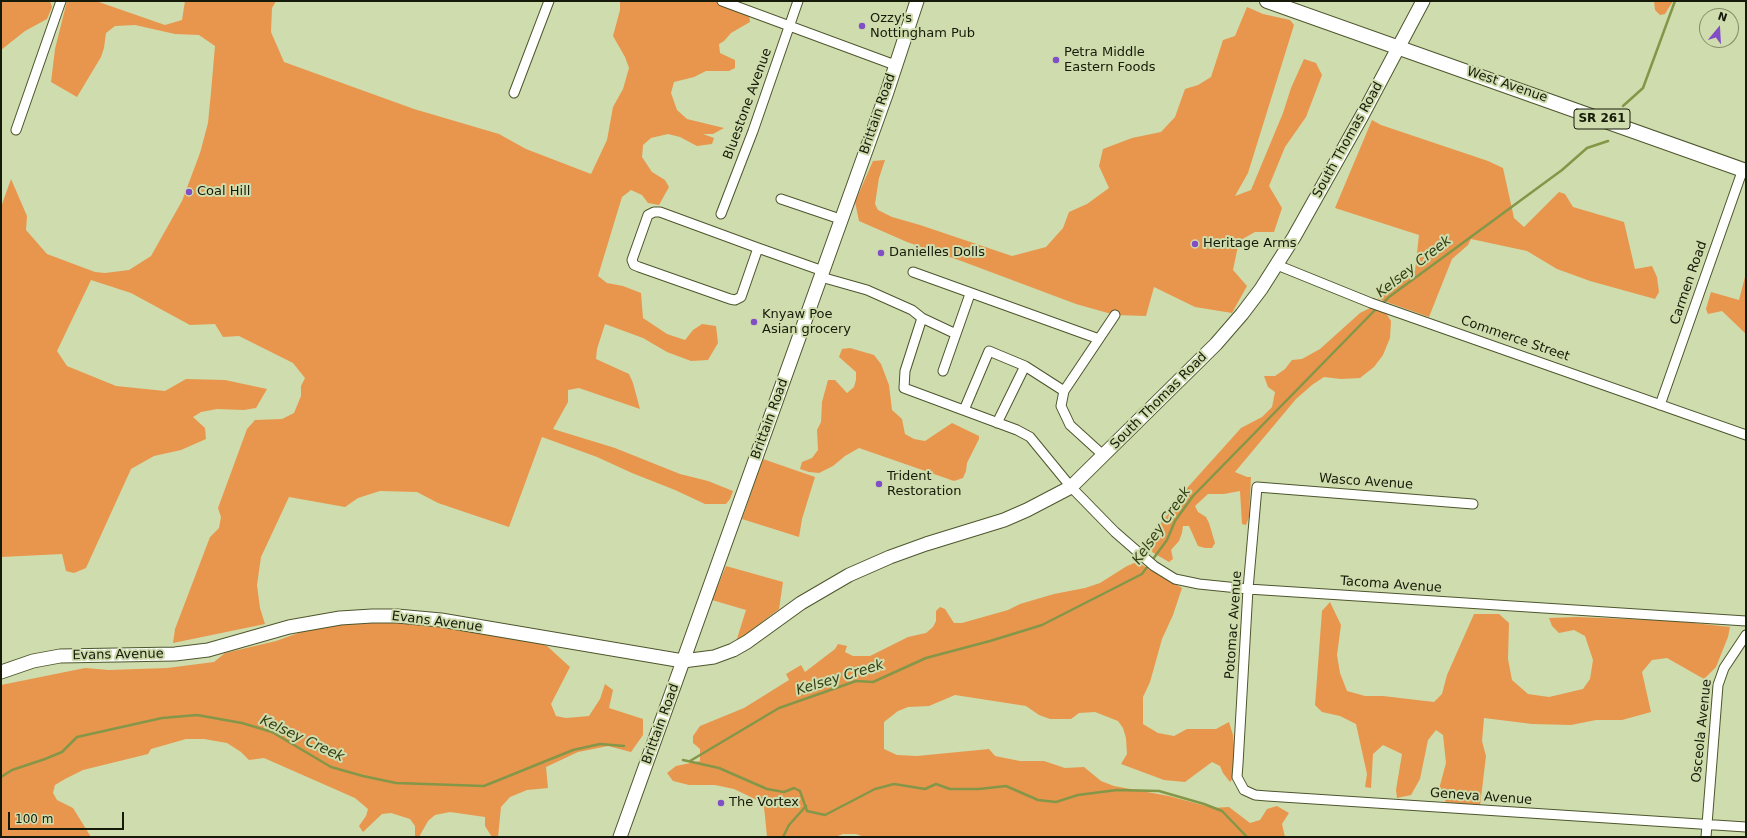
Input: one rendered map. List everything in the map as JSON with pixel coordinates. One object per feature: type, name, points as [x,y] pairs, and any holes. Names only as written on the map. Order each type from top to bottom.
[{"type":"main road","name":"West Avenue","points":[[1267,1],[1744,170]]},
{"type":"street","points":[[16,130],[61,1]]},
{"type":"street","points":[[514,93],[549,1]]},
{"type":"street","points":[[722,1],[895,65]]},
{"type":"street","name":"Bluestone Avenue","points":[[722,214],[752,134],[798,1]]},
{"type":"street","name":"Brittain Road","points":[[620,837],[822,274],[917,1]]},
{"type":"street","name":"South Thomas Road","points":[[792,610],[834,583],[884,560],[926,544],[1004,520],[1071,487],[1221,339],[1242,314],[1277,265],[1399,49],[1424,1]]},
{"type":"street","name":"Carmen Road","points":[[1660,405],[1744,170]]},
{"type":"street","points":[[781,199],[840,219]]},
{"type":"street","points":[[758,248],[741,297],[735,300],[638,267],[634,265],[632,260],[648,214],[660,212],[758,248],[822,274],[868,290],[912,310],[922,318],[956,334]]},
{"type":"street","name":"Commerce Street","points":[[1277,265],[1371,303],[1746,434]]},
{"type":"street","points":[[913,272],[970,294],[1031,314],[1099,339]]},
{"type":"street","points":[[943,371],[970,294]]},
{"type":"street","points":[[1103,455],[1070,425],[1061,406],[1064,390],[1115,315]]},
{"type":"street","name":"Tacoma Avenue","points":[[922,318],[905,371],[904,388],[997,422],[1030,437],[1071,487],[1115,532],[1144,558],[1170,576],[1187,582],[1248,589],[1746,621]]},
{"type":"street","points":[[964,410],[989,351],[1025,366],[1064,390]]},
{"type":"street","points":[[997,422],[1025,366]]},
{"type":"street","name":"Wasco Avenue","points":[[1257,487],[1474,504]]},
{"type":"street","name":"Potomac Avenue","points":[[1238,764],[1248,589],[1257,487]]},
{"type":"street","name":"Evans Avenue","points":[[1,672],[33,661],[60,656],[175,654],[208,650],[296,626],[340,618],[372,616],[397,616],[440,620],[683,661],[714,657],[733,650],[747,642],[792,610]]},
{"type":"street","name":"Osceola Avenue","points":[[1706,837],[1718,685],[1724,668],[1746,635]]},
{"type":"street","name":"Geneva Avenue","points":[[1238,764],[1237,777],[1244,790],[1267,796],[1746,827]]},
{"type":"shaded area","points":[[1,1],[50,1],[52,7],[47,19],[25,31],[1,50]]},
{"type":"shaded area","points":[[67,1],[96,1],[165,25],[182,20],[185,1],[276,1],[272,8],[271,32],[284,62],[414,109],[499,134],[526,149],[591,174],[607,140],[613,107],[623,89],[629,68],[625,57],[613,36],[620,10],[620,1],[718,1],[749,15],[750,22],[731,33],[719,44],[720,53],[735,60],[735,68],[729,71],[706,71],[694,77],[674,82],[671,93],[677,110],[687,119],[724,128],[713,134],[703,134],[714,138],[712,144],[697,146],[680,137],[668,134],[651,138],[643,145],[642,157],[652,172],[665,180],[669,187],[659,205],[648,203],[642,195],[631,190],[622,197],[598,276],[607,283],[623,286],[641,293],[643,318],[667,334],[685,340],[693,330],[702,324],[716,326],[718,343],[708,360],[691,361],[667,352],[643,338],[605,324],[597,349],[596,359],[629,374],[640,409],[579,388],[568,390],[568,402],[553,429],[615,448],[680,474],[708,481],[733,491],[730,499],[726,504],[705,504],[597,457],[542,437],[509,527],[438,503],[417,492],[380,491],[358,498],[345,507],[289,497],[261,557],[257,585],[260,608],[265,624],[173,643],[175,629],[210,537],[219,528],[221,517],[218,508],[247,429],[255,420],[282,419],[294,413],[301,396],[301,386],[305,378],[293,363],[239,336],[223,337],[215,324],[190,325],[131,293],[91,280],[57,351],[67,366],[116,386],[165,391],[186,379],[225,380],[267,389],[256,408],[244,410],[217,409],[201,412],[193,417],[205,428],[206,439],[181,450],[154,456],[131,469],[86,568],[74,573],[66,571],[62,554],[1,557],[1,207],[11,179],[27,216],[26,230],[47,254],[95,272],[105,273],[129,270],[151,256],[182,201],[200,153],[208,123],[215,46],[199,35],[175,34],[135,25],[115,26],[106,33],[101,57],[77,97],[51,82],[55,49]]},
{"type":"shaded area","points":[[1654,1],[1673,1],[1665,14],[1660,15],[1655,10]]},
{"type":"shaded area","points":[[1247,7],[1263,14],[1290,20],[1294,25],[1248,173],[1235,196],[1251,190],[1304,59],[1316,63],[1322,75],[1306,117],[1285,147],[1269,186],[1282,208],[1274,232],[1255,232],[1239,241],[1233,270],[1247,286],[1232,313],[1195,307],[1154,287],[1146,316],[1115,315],[1076,304],[907,242],[859,221],[855,202],[873,161],[885,160],[879,178],[875,204],[878,210],[892,217],[1012,256],[1046,247],[1063,228],[1069,212],[1087,204],[1109,188],[1099,166],[1103,149],[1132,138],[1161,132],[1175,117],[1185,89],[1198,85],[1211,77],[1223,40],[1235,36]]},
{"type":"shaded area","points":[[1372,120],[1381,125],[1488,161],[1503,168],[1514,218],[1524,227],[1559,192],[1565,194],[1573,207],[1624,222],[1635,269],[1652,266],[1657,277],[1659,292],[1655,299],[1590,281],[1557,269],[1527,251],[1471,239],[1468,245],[1452,259],[1429,317],[1378,299],[1392,285],[1415,271],[1419,235],[1335,208]]},
{"type":"shaded area","points":[[1746,273],[1746,334],[1722,311],[1708,314],[1706,309],[1711,292],[1739,300]]},
{"type":"shaded area","points":[[1370,308],[1384,310],[1391,321],[1390,338],[1383,355],[1374,367],[1360,378],[1341,379],[1324,377],[1312,385],[1296,399],[1235,472],[1251,477],[1249,517],[1246,525],[1242,524],[1240,491],[1224,494],[1208,494],[1195,506],[1198,512],[1206,517],[1209,523],[1215,543],[1212,548],[1198,546],[1189,526],[1183,526],[1179,541],[1171,550],[1173,559],[1169,562],[1152,552],[1154,530],[1170,512],[1188,487],[1241,428],[1262,417],[1272,407],[1275,392],[1268,387],[1264,376],[1275,376],[1285,369],[1292,360],[1302,359],[1320,349],[1360,313]]},
{"type":"shaded area","points":[[850,348],[874,355],[881,364],[889,385],[892,410],[902,419],[905,434],[914,439],[925,441],[952,423],[979,436],[979,439],[967,463],[963,478],[954,481],[859,448],[845,456],[833,466],[819,473],[800,469],[802,462],[812,458],[818,450],[817,430],[821,422],[822,402],[828,380],[835,380],[847,393],[854,387],[856,372],[839,357],[842,349]]},
{"type":"shaded area","points":[[763,459],[815,477],[802,519],[799,537],[742,519]]},
{"type":"shaded area","points":[[1137,562],[1182,588],[1173,615],[1162,639],[1150,682],[1143,697],[1143,724],[1158,733],[1174,736],[1187,729],[1216,729],[1229,722],[1233,735],[1234,748],[1233,778],[1230,782],[1220,766],[1212,762],[1185,782],[1164,780],[1121,764],[1127,754],[1126,738],[1123,728],[1118,721],[1095,712],[1079,713],[1071,719],[1050,719],[1039,715],[1026,706],[955,695],[929,706],[908,707],[898,711],[884,722],[884,749],[897,755],[917,756],[989,749],[995,756],[1020,761],[1044,761],[1065,768],[1084,767],[1101,781],[1114,786],[1169,796],[1213,808],[1229,807],[1250,823],[1260,820],[1267,809],[1277,806],[1289,813],[1282,824],[1285,837],[864,837],[856,834],[843,834],[835,837],[767,837],[764,808],[759,801],[734,789],[715,785],[689,785],[673,781],[667,773],[676,766],[700,761],[700,749],[693,743],[693,736],[700,726],[744,708],[789,680],[786,674],[801,665],[805,672],[835,649],[838,644],[847,646],[845,652],[853,656],[870,656],[908,637],[926,633],[933,627],[936,621],[936,611],[940,607],[945,609],[954,623],[962,623],[1008,610],[1020,604],[1054,594],[1085,588],[1100,583],[1127,566]]},
{"type":"shaded area","points":[[726,566],[783,582],[779,609],[736,642],[746,610],[712,600]]},
{"type":"shaded area","points":[[1330,602],[1341,625],[1337,655],[1340,673],[1347,691],[1365,696],[1383,696],[1434,702],[1442,694],[1447,675],[1474,614],[1499,614],[1509,623],[1508,659],[1512,680],[1528,694],[1549,697],[1583,689],[1590,679],[1593,660],[1585,636],[1574,630],[1559,633],[1552,626],[1549,618],[1578,617],[1676,621],[1730,627],[1728,637],[1716,667],[1704,679],[1667,658],[1652,660],[1642,672],[1651,712],[1622,720],[1596,720],[1571,725],[1532,724],[1484,718],[1482,741],[1486,756],[1480,806],[1446,802],[1439,789],[1446,763],[1443,735],[1436,730],[1428,740],[1420,779],[1411,795],[1397,798],[1396,790],[1402,754],[1383,745],[1373,754],[1371,788],[1365,787],[1367,774],[1356,724],[1340,716],[1322,712],[1315,705],[1322,611]]},
{"type":"shaded area","points":[[362,620],[415,622],[529,640],[547,646],[570,667],[551,704],[556,716],[566,718],[589,716],[600,699],[605,684],[613,690],[609,708],[643,719],[643,735],[631,752],[608,746],[578,752],[546,767],[548,788],[527,790],[510,797],[501,807],[498,837],[492,837],[490,834],[485,826],[485,817],[450,812],[435,815],[428,821],[419,837],[415,837],[415,826],[410,819],[391,813],[382,814],[363,832],[359,826],[366,816],[368,809],[355,798],[264,758],[249,760],[241,752],[227,743],[204,739],[186,739],[151,749],[148,754],[83,770],[55,785],[53,793],[57,800],[73,808],[91,837],[1,837],[1,685],[85,668],[109,670],[167,668],[214,662],[225,653],[276,641],[304,631]]},
{"type":"waterway","name":"Kelsey Creek","points":[[1623,106],[1643,88],[1675,1]]},
{"type":"waterway","name":"Kelsey Creek","points":[[1381,305],[1389,297],[1562,170],[1587,148],[1608,141]]},
{"type":"waterway","name":"Kelsey Creek","points":[[690,761],[779,708],[856,681],[873,682],[926,658],[1042,625],[1142,574],[1167,540],[1175,521],[1193,496],[1377,308]]},
{"type":"waterway","name":"Kelsey Creek","points":[[1,777],[12,770],[62,752],[77,737],[162,718],[197,715],[242,723],[272,732],[331,767],[396,783],[484,786],[573,750],[600,744],[624,746]]},
{"type":"waterway","points":[[683,760],[719,768],[767,789],[784,792],[794,788],[800,791],[807,811],[825,815],[875,789],[894,784],[925,789],[936,784],[950,789],[979,789],[1006,786],[1038,800],[1056,802],[1078,795],[1117,790],[1159,791],[1204,804],[1222,811],[1247,837]]},
{"type":"waterway","points":[[783,837],[789,825],[806,806]]},
{"type":"place","name":"Ozzy's Nottingham Pub","points":[[862,26]]},
{"type":"place","name":"Petra Middle Eastern Foods","points":[[1056,60]]},
{"type":"place","name":"Coal Hill","points":[[189,192]]},
{"type":"place","name":"Heritage Arms","points":[[1195,244]]},
{"type":"place","name":"Danielles Dolls","points":[[881,253]]},
{"type":"place","name":"Knyaw Poe Asian grocery","points":[[754,322]]},
{"type":"place","name":"Trident Restoration","points":[[879,484]]},
{"type":"place","name":"The Vortex","points":[[721,803]]}]
